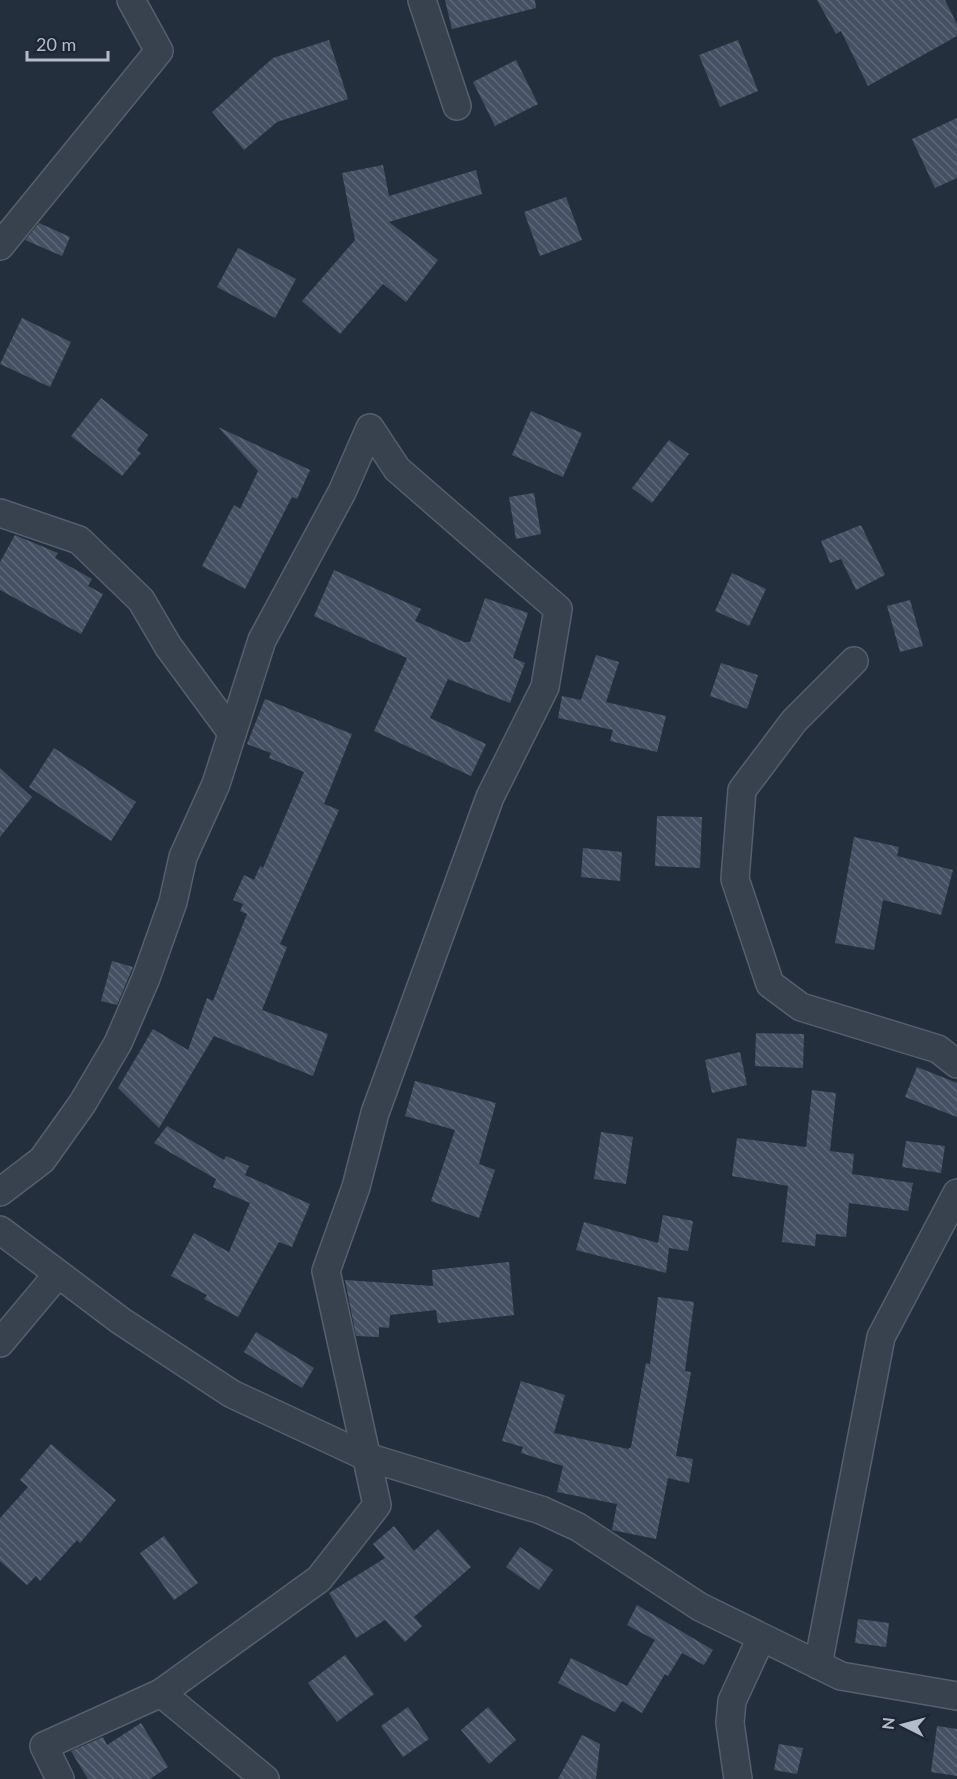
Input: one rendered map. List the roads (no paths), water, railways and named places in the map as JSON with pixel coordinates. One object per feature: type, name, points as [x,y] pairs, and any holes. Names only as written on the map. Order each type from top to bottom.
[{"type":"street","points":[[0,246],[159,51],[131,0]]},
{"type":"street","points":[[422,0],[457,106]]},
{"type":"street","points":[[0,1192],[42,1160],[82,1104],[118,1043],[146,978],[173,902],[183,857],[216,784],[262,640],[342,492],[370,428],[397,469],[558,609],[545,687],[490,796],[375,1113],[356,1187],[326,1271],[377,1505],[319,1579],[161,1693],[44,1746],[60,1779]]},
{"type":"street","points":[[0,513],[79,540],[141,600],[168,646],[232,733]]},
{"type":"street","points":[[854,662],[794,721],[742,790],[735,879],[770,984],[801,1007],[938,1050],[957,1064]]},
{"type":"street","points":[[818,1665],[881,1336],[957,1193]]},
{"type":"street","points":[[0,1230],[121,1321],[232,1394],[367,1457],[541,1510],[569,1523],[700,1607],[841,1676],[957,1696]]},
{"type":"street","points":[[0,1343],[57,1275]]},
{"type":"street","points":[[738,1779],[730,1724],[732,1701],[761,1638]]},
{"type":"street","points":[[161,1693],[265,1779]]}]
